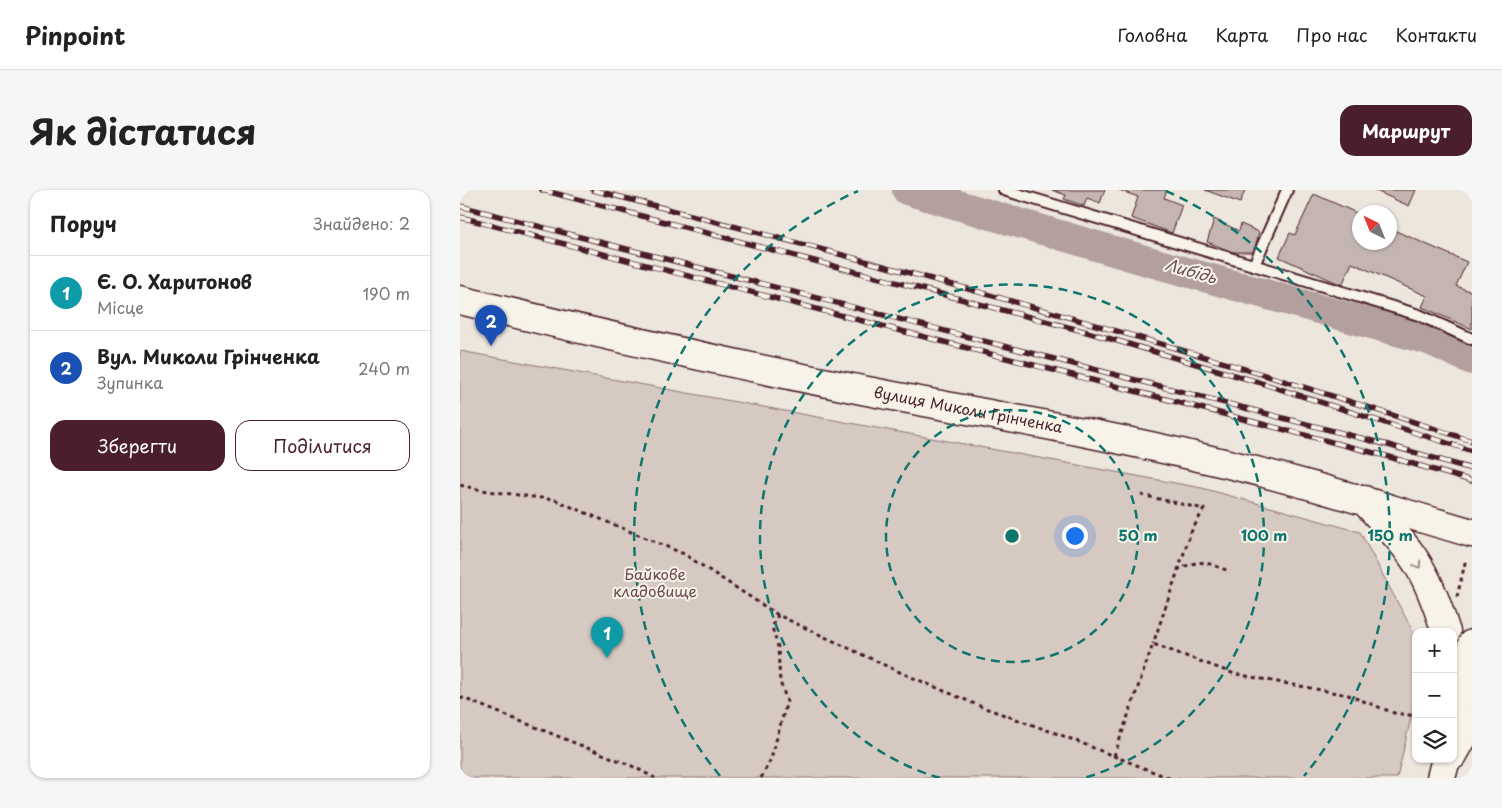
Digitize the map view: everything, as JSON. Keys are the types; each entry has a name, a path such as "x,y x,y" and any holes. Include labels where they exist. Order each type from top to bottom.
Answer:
{"main road":[{"name":"вулиця Миколи Грінченка","path":"460,300 592,332 844,386 1035,422 1211,460 1364,500 1472,533"},
{"path":"1364,500 1420,568 1430,586 1445,628"},
{"path":"1455,718 1472,644"},
{"path":"1455,673 1460,695"},
{"path":"1447,766 1472,722"}],"lane":[{"path":"1004,190 1419,315 1472,339"},
{"path":"1254,265 1287,190"}],"path":[{"path":"460,485 481,490 555,500 684,554 778,615 894,670 982,707 1170,778"},
{"path":"1114,756 1177,570 1191,532 1204,509 1141,495"},
{"path":"1177,570 1193,562 1207,562 1229,571"},
{"path":"761,778 771,759 786,701 780,682 778,647 772,627 778,615"},
{"path":"1153,644 1235,674 1348,695 1394,713 1412,715"},
{"path":"460,697 630,765 655,778"}],"green space":[{"name":"Байкове кладовище","path":"460,351 1202,488 1360,532 1412,630 1412,713 1397,778 460,778"}],"building":[{"path":"1052,190 1105,190 1100,203 1087,198 1084,206 1064,199 1066,195"},
{"path":"1119,190 1167,190 1164,198 1182,205 1172,233 1131,218 1138,197"},
{"path":"1205,190 1245,190 1240,203"},
{"path":"1374,190 1416,190 1409,206"},
{"path":"1314,194 1352,211 1352,250 1397,250 1397,231 1467,262 1456,286 1472,292 1472,329 1422,307 1427,296 1352,263 1342,285 1279,257 1290,233 1295,235"},
{"path":"1214,219 1239,231 1241,224 1259,232 1254,252 1233,252 1207,242"}],"waterway":[{"name":"Либідь","path":"907,190 1144,260 1429,340 1472,360"}],"railway":[{"path":"542,190 1087,332 1258,382 1472,451"},
{"path":"593,190 814,247 1145,339 1472,441"},
{"path":"460,206 1388,445 1472,469"},
{"path":"460,217 1386,456 1472,481"}],"place":[{"name":"Вул. Миколи Грінченка","path":"491,346"},
{"name":"Є. О. Харитонов","path":"607,658"}]}
